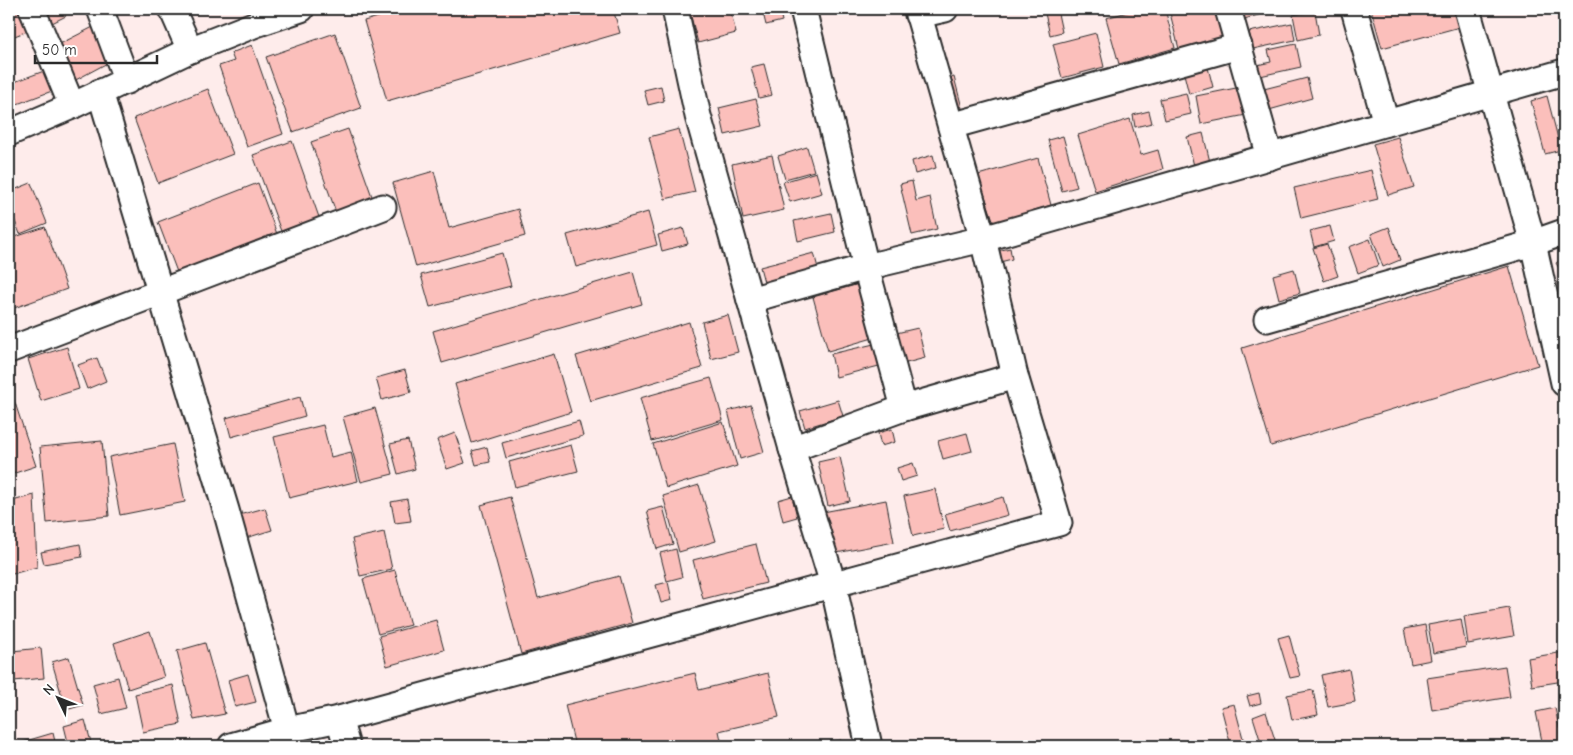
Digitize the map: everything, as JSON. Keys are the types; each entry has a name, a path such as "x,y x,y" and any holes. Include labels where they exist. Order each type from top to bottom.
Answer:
{"street":[{"path":"32,9 72,106"},
{"path":"100,9 127,81"},
{"path":"172,9 190,50"},
{"path":"9,133 127,81 253,16 301,9"},
{"path":"675,9 698,116 792,449 833,584 870,746"},
{"path":"803,9 866,267 904,408"},
{"path":"231,746 287,730 339,719 1059,523 1015,376 983,238 917,12 946,9"},
{"path":"1228,9 1270,157"},
{"path":"1354,9 1386,123"},
{"path":"1467,9 1533,243 1564,383"},
{"path":"951,126 1240,46"},
{"path":"750,300 866,267 983,238 1564,72"},
{"path":"100,92 226,510 287,730"},
{"path":"9,350 383,207"},
{"path":"1266,319 1533,243 1564,232"},
{"path":"792,449 904,408 1015,376"},
{"path":"339,719 348,746"}],"building":[{"path":"9,9 19,9 28,31 9,38"},
{"path":"39,9 62,9 66,16 48,25"},
{"path":"66,9 78,9 67,13"},
{"path":"407,9 613,9 620,33 387,101 364,21"},
{"path":"630,9 644,9 631,12"},
{"path":"689,9 730,9 736,33 698,43"},
{"path":"762,9 779,9 782,21 766,25"},
{"path":"1044,9 1057,9 1062,32 1050,35"},
{"path":"1138,9 1165,9 1175,48 1119,64 1106,18"},
{"path":"1169,9 1215,9 1223,41 1180,53"},
{"path":"1241,9 1280,9 1244,19"},
{"path":"1371,9 1463,9 1467,25 1382,48"},
{"path":"1315,11 1319,35 1298,40 1293,15"},
{"path":"1292,23 1295,40 1253,49 1249,32"},
{"path":"95,26 113,60 72,82 54,47"},
{"path":"335,33 361,108 293,132 266,57"},
{"path":"1096,33 1104,67 1062,78 1053,44"},
{"path":"1296,44 1301,67 1260,76 1257,65 1271,62 1268,50"},
{"path":"252,45 283,134 247,147 219,66 234,61 231,53"},
{"path":"1206,60 1213,87 1189,94 1182,66"},
{"path":"764,64 772,95 759,98 751,67"},
{"path":"44,71 52,91 9,107 9,84"},
{"path":"954,77 962,108 948,111 941,80"},
{"path":"1307,78 1312,98 1269,110 1264,89"},
{"path":"661,86 664,101 648,105 644,90"},
{"path":"1241,87 1246,115 1201,124 1196,96"},
{"path":"208,89 233,154 158,183 134,118"},
{"path":"1186,93 1191,114 1165,120 1160,99"},
{"path":"1547,96 1561,150 1545,154 1531,101"},
{"path":"756,99 763,126 725,135 719,108"},
{"path":"1149,111 1152,123 1135,127 1133,115"},
{"path":"1130,119 1141,155 1158,150 1163,169 1095,191 1078,135"},
{"path":"1564,128 1564,149 1558,130"},
{"path":"348,129 374,202 337,215 311,142"},
{"path":"679,129 695,192 665,199 649,137"},
{"path":"1203,133 1210,162 1194,166 1187,137"},
{"path":"1063,136 1077,187 1062,191 1048,140"},
{"path":"1398,137 1414,187 1388,195 1373,144"},
{"path":"292,141 320,220 282,234 253,155"},
{"path":"807,147 814,171 785,179 778,156"},
{"path":"772,155 784,210 743,219 732,164"},
{"path":"933,155 936,168 915,174 912,161"},
{"path":"1038,158 1051,205 994,223 978,175"},
{"path":"1371,170 1378,199 1301,218 1294,188"},
{"path":"434,171 449,228 518,209 525,236 416,267 393,183"},
{"path":"816,172 822,193 790,202 783,182"},
{"path":"912,181 916,201 930,197 937,229 912,235 900,184"},
{"path":"31,183 47,223 20,234 9,206 9,192"},
{"path":"258,183 277,234 177,272 158,222"},
{"path":"648,212 657,245 576,267 567,235"},
{"path":"831,213 835,232 798,241 794,221"},
{"path":"1330,226 1334,241 1314,247 1310,231"},
{"path":"45,227 67,289 14,308 9,293 9,239"},
{"path":"1389,227 1400,260 1383,267 1371,234"},
{"path":"683,228 688,244 662,251 658,235"},
{"path":"1370,239 1379,265 1358,273 1349,247"},
{"path":"1327,244 1338,276 1324,281 1313,248"},
{"path":"1010,248 1012,259 1000,262 997,251"},
{"path":"502,253 511,286 430,307 421,275"},
{"path":"814,253 819,272 765,286 760,267"},
{"path":"1564,258 1564,277 1556,263"},
{"path":"1509,266 1538,365 1271,446 1242,348"},
{"path":"1294,269 1300,293 1279,299 1273,275"},
{"path":"633,272 642,304 442,363 433,331"},
{"path":"859,284 873,338 828,351 813,297"},
{"path":"728,315 738,352 711,359 702,322"},
{"path":"689,322 702,368 590,401 576,356"},
{"path":"918,328 925,358 899,365 892,334"},
{"path":"874,344 879,366 836,377 831,354"},
{"path":"67,347 79,389 41,401 28,359"},
{"path":"554,354 571,412 472,443 455,384"},
{"path":"97,358 106,381 87,389 78,365"},
{"path":"405,370 411,392 382,400 376,378"},
{"path":"711,378 723,420 652,441 640,398"},
{"path":"9,385 36,466 9,475"},
{"path":"300,397 305,416 231,437 226,418"},
{"path":"838,400 843,416 805,428 800,411"},
{"path":"751,405 764,452 740,459 728,411"},
{"path":"375,408 393,474 361,482 343,417"},
{"path":"579,421 583,436 506,458 502,443"},
{"path":"723,422 737,466 666,488 653,444"},
{"path":"323,425 331,457 351,452 358,481 289,498 274,437"},
{"path":"892,429 895,442 881,446 878,433"},
{"path":"455,433 465,463 447,469 437,440"},
{"path":"967,433 972,451 943,459 938,441"},
{"path":"408,440 415,469 398,474 390,444"},
{"path":"102,441 109,516 47,523 40,447"},
{"path":"173,444 185,502 120,515 109,457"},
{"path":"571,445 578,471 515,487 509,462"},
{"path":"487,447 490,462 476,465 472,451"},
{"path":"840,457 850,501 828,506 818,462"},
{"path":"913,463 917,476 901,481 897,468"},
{"path":"699,485 716,541 679,552 663,496"},
{"path":"935,489 944,529 913,536 904,496"},
{"path":"34,495 37,567 9,575 9,502"},
{"path":"792,496 797,517 783,521 778,500"},
{"path":"510,497 538,598 619,576 632,623 521,654 481,505"},
{"path":"1003,497 1008,515 950,531 945,514"},
{"path":"407,499 411,521 395,523 391,502"},
{"path":"886,500 894,542 831,554 823,512"},
{"path":"663,507 673,544 657,549 647,511"},
{"path":"265,508 272,530 246,538 239,515"},
{"path":"384,532 392,569 360,576 352,539"},
{"path":"80,544 82,557 44,564 41,552"},
{"path":"756,544 766,583 703,599 693,560"},
{"path":"676,549 682,577 667,581 660,553"},
{"path":"395,570 410,625 378,634 363,579"},
{"path":"668,582 672,600 661,603 656,585"},
{"path":"1509,608 1514,636 1468,644 1464,616"},
{"path":"1461,619 1466,647 1433,653 1428,625"},
{"path":"436,620 444,650 387,666 379,636"},
{"path":"1425,625 1431,660 1411,664 1404,629"},
{"path":"150,631 164,677 128,689 114,643"},
{"path":"1289,635 1300,676 1290,678 1278,638"},
{"path":"205,643 225,714 194,720 177,651"},
{"path":"41,648 44,678 14,681 12,651"},
{"path":"1564,652 1564,681 1532,686 1528,658"},
{"path":"69,657 83,705 66,710 52,662"},
{"path":"1505,666 1510,697 1432,710 1427,678"},
{"path":"1349,669 1355,702 1328,707 1321,675"},
{"path":"695,673 699,690 768,673 779,717 719,731 721,740 697,746 575,746 565,705"},
{"path":"248,674 256,702 235,707 228,680"},
{"path":"118,677 126,708 101,714 93,684"},
{"path":"173,685 181,724 143,732 135,694"},
{"path":"1313,690 1318,715 1292,720 1287,695"},
{"path":"1259,693 1261,703 1250,706 1247,696"},
{"path":"1234,704 1245,746 1231,746 1221,707"},
{"path":"1555,708 1563,746 1543,746 1536,712"},
{"path":"1266,712 1277,746 1262,746 1253,717"},
{"path":"85,720 92,746 69,746 64,726"},
{"path":"53,733 56,746 9,746"},
{"path":"841,740 843,746 828,746 828,743"}]}
